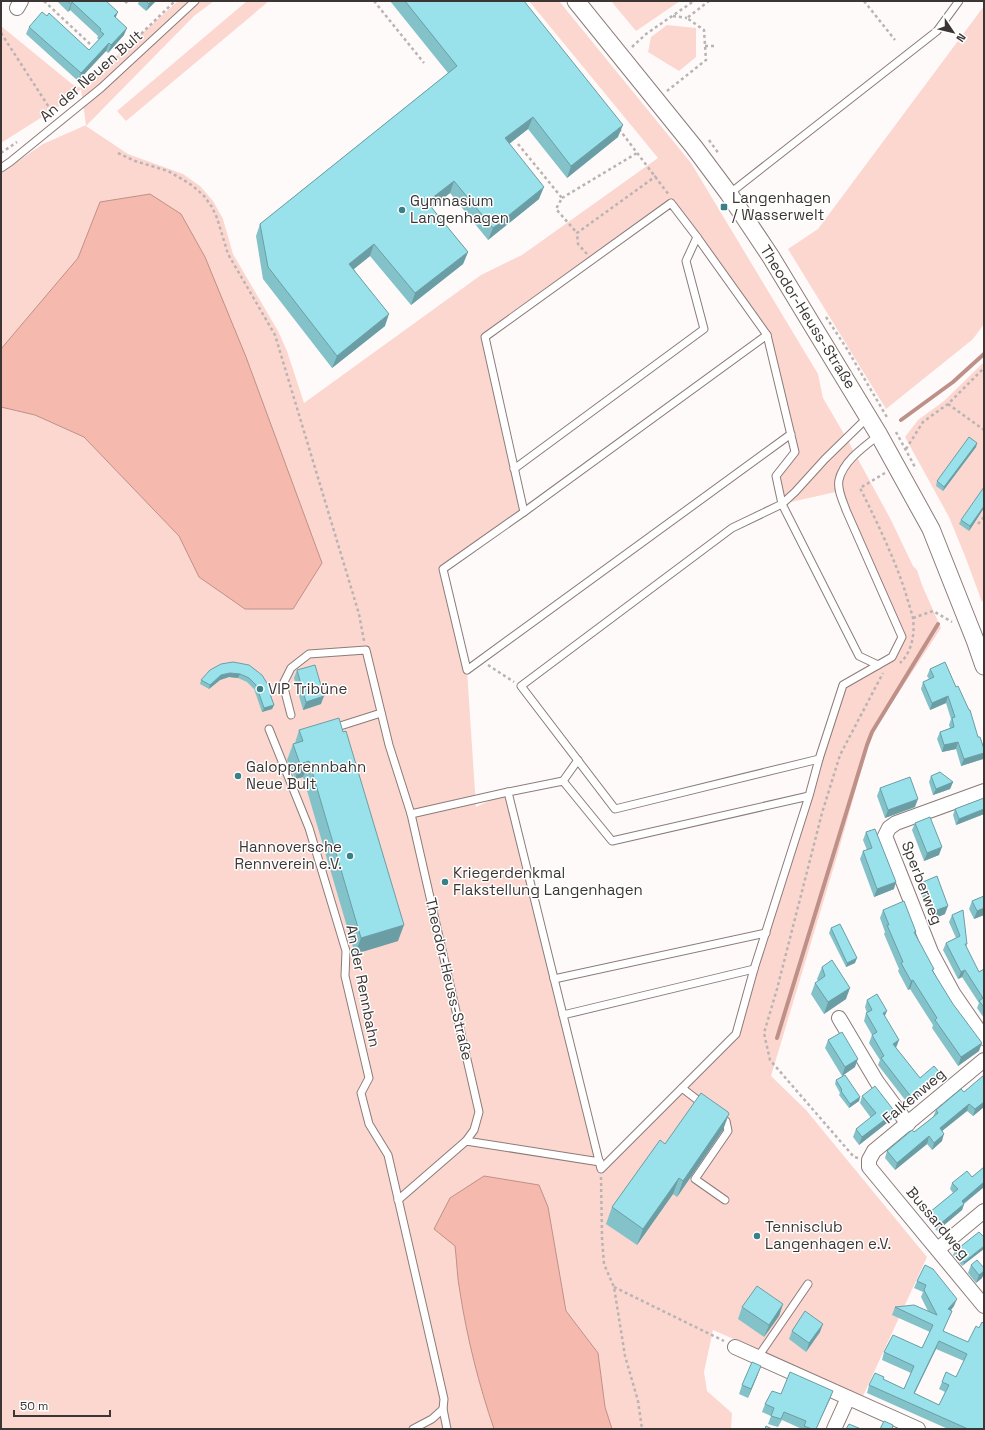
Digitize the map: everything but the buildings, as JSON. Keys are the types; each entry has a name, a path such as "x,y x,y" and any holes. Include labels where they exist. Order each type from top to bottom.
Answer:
{"street":[{"name":"Theodor-Heuss-Straße","path":"576,1 694,147 729,194 771,257 879,435 903,462 972,632 984,666"},
{"name":"Sperberweg","path":"984,791 896,822 889,828 886,836 931,952 953,993 984,1038"},
{"path":"839,1018 877,1082 908,1124"},
{"name":"Falkenweg","path":"868,1160 874,1151 984,1060"},
{"name":"Bussardweg","path":"868,1160 869,1166 984,1306"},
{"path":"938,1249 984,1211"},
{"path":"735,1347 918,1429"},
{"path":"834,1429 848,1398"}],"lane":[{"name":"An der Neuen Bult","path":"1,168 101,88 195,1"},
{"path":"729,194 937,31 959,1"},
{"path":"524,512 485,337 671,203 767,335 795,452 776,476 782,504 859,656 878,665"},
{"path":"514,469 704,329 686,261 697,237"},
{"path":"767,335 524,512 442,569 467,670 791,434"},
{"path":"819,760 615,809 521,686 732,528 782,504 868,417"},
{"path":"600,1165 682,1088 736,1034 754,969 809,796 842,685 892,657 902,637 846,510 840,491 839,481 849,461 879,435"},
{"path":"292,715 283,684 291,668 309,654 366,650"},
{"name":"Theodor-Heuss-Straße","path":"366,650 389,745 411,814 479,1112 474,1130 466,1141 398,1200"},
{"path":"338,727 382,713"},
{"name":"An der Rennbahn","path":"269,729 309,828 346,951 345,976 369,1078 361,1092 369,1124 388,1155 444,1399 442,1409 447,1429"},
{"path":"411,814 563,781 578,760"},
{"path":"563,781 612,841 809,796"},
{"path":"508,792 600,1165"},
{"path":"554,979 766,933"},
{"path":"563,1015 754,969"},
{"path":"682,1088 707,1107"},
{"path":"714,1112 726,1121 728,1131 695,1179 725,1200"},
{"path":"466,1141 600,1165"},
{"path":"758,1357 808,1284"},
{"path":"413,1429 432,1419 442,1409"}],"path":[{"path":"44,1 90,44"},
{"path":"125,1 129,5"},
{"path":"110,65 175,1"},
{"path":"374,1 424,63"},
{"path":"632,47 646,34 694,1"},
{"path":"688,18 709,1"},
{"path":"864,1 895,40"},
{"path":"667,92 706,60 704,30 688,18 673,16"},
{"path":"1,33 56,117"},
{"path":"705,46 714,46"},
{"path":"618,129 668,192 671,203"},
{"path":"1,153 19,141"},
{"path":"518,144 562,198"},
{"path":"118,153 135,161 168,171 182,178 204,196 217,218 228,254 275,335 359,614 366,650"},
{"path":"592,260 578,244 577,233 556,209 562,198 638,153"},
{"path":"577,233 656,176"},
{"path":"906,449 923,422 948,404 984,368"},
{"path":"948,404 984,430"},
{"path":"897,666 906,658 911,649 913,639 913,618 900,576 880,528 860,488 903,462"},
{"path":"978,524 984,517"},
{"path":"913,618 933,611 972,632"},
{"path":"481,660 521,686"},
{"path":"868,1160 854,1157 770,1060 764,1033 822,813 840,756 884,672"},
{"path":"600,1165 604,1264 614,1287 625,1356 638,1401 642,1429"},
{"path":"614,1287 735,1347"}],"shaded area":[{"name":"Galopprennbahn Neue Bult","path":"178,1 214,1 194,16 86,126 128,154 183,174 200,186 213,201 223,219 233,254 278,331 287,351 304,403 481,275 522,255 658,158 529,1 559,1 691,163 818,374 823,398 891,520 913,566 917,570 941,628 871,735 838,853 771,1076 806,1110 927,1257 863,1396 713,1330 704,1372 707,1391 732,1413 731,1429 612,1429 605,1407 598,1353 566,1311 558,1266 455,1246 459,1286 466,1327 478,1378 494,1429 1,1429 1,173 43,144 86,125 81,89 69,100 1,143 1,26 72,84 81,88","holes":["671,203 767,335 795,452 776,476 782,504 840,491 902,637 892,657 843,685 736,1034 601,1168 508,792 476,807 467,670 443,569 524,512 485,337"]},
{"path":"247,1 269,1 126,121 117,111"},
{"path":"611,1 680,1 636,31"},
{"path":"984,6 984,324 973,339 886,409 788,249 818,229"},
{"path":"667,25 696,28 696,57 679,71 648,52 651,37"},
{"path":"150,194 181,214 205,257 246,357 322,563 293,609 245,609 199,577 179,536 84,437 35,415 1,407 1,349 78,258 100,202"},
{"path":"984,362 984,600 982,602 949,517 905,437 918,420 944,401"},
{"path":"484,1176 539,1185 548,1207 566,1311 598,1353 605,1407 612,1429 494,1429 478,1378 466,1327 459,1286 455,1246 434,1229 450,1198"}],"waterway":[{"path":"901,420 953,382 984,354"},
{"path":"777,1038 872,732 938,624"}],"place":[{"name":"Langenhagen / Wasserwelt","path":"724,207"},
{"name":"Gymnasium Langenhagen","path":"402,210"},
{"name":"VIP Tribüne","path":"260,689"},
{"name":"Galopprennbahn Neue Bult","path":"238,776"},
{"name":"Hannoversche Rennverein e.V.","path":"350,856"},
{"name":"Kriegerdenkmal Flakstellung Langenhagen","path":"445,882"},
{"name":"Tennisclub Langenhagen e.V.","path":"757,1236"}]}
